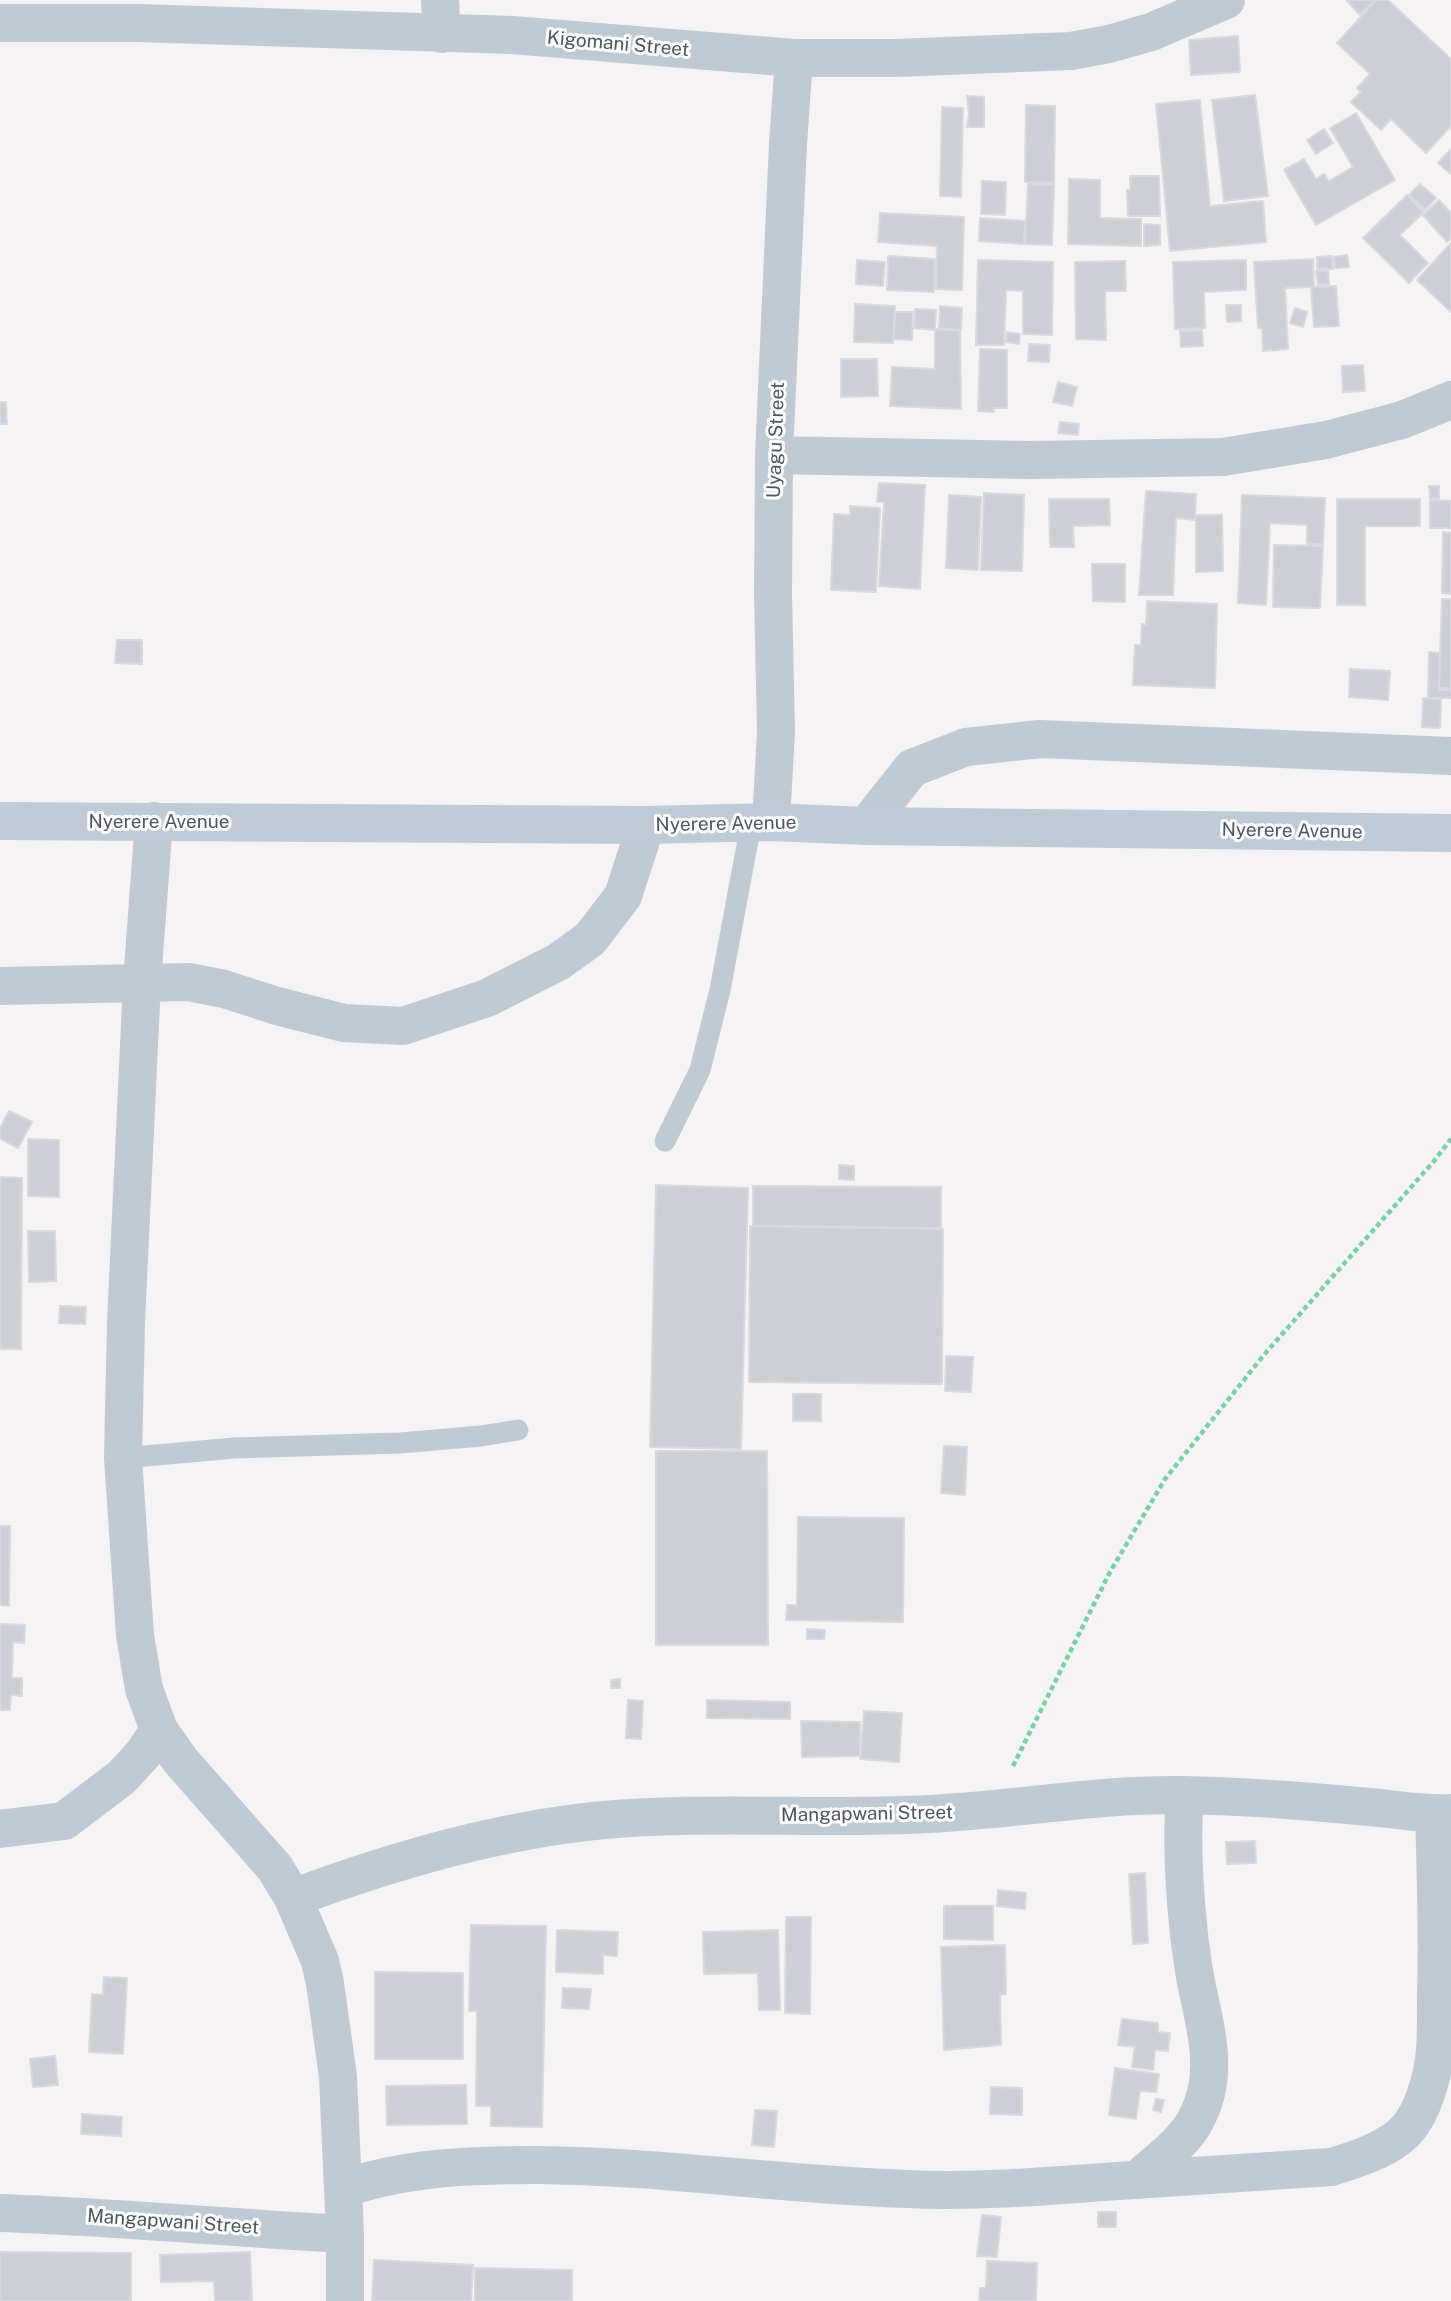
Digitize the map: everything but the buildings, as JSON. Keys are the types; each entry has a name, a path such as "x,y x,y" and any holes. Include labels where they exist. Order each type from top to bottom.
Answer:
{"street":[{"name":"Kigomani Street","path":"0,23 441,17 512,34 794,58 896,58 1071,51 1151,32 1226,0"},
{"name":"Uyagu Street","path":"761,823 776,732 774,455 794,58"},
{"path":"774,455 1030,460 1223,457 1326,440 1402,420 1451,400"},
{"path":"866,826 912,768 966,747 1040,739 1451,756"},
{"name":"Nyerere Avenue","path":"0,821 646,825 761,823 1451,833"},
{"path":"154,821 142,982 123,1458 135,1635 144,1689 159,1730 180,1760 275,1868 293,1898 320,1961 338,2077 345,2301"},
{"path":"0,986 189,982 224,989 344,1023 403,1026 487,998 558,962 590,939 623,897 646,825"},
{"path":"0,1829 64,1821 122,1777 144,1754 159,1730"},
{"path":"1137,2180 1178,2142 1193,2124 1205,2098 1210,2076 1210,2051 1196,1981 1185,1892 1182,1836 1185,1795"},
{"name":"Mangapwani Street","path":"293,1898 363,1872 464,1845 524,1831 595,1821 722,1815 881,1815 989,1810 1095,1797 1185,1795 1442,1814"},
{"path":"343,2189 370,2179 470,2165 600,2165 908,2190 996,2189 1331,2167 1373,2152 1400,2137 1415,2119 1424,2099 1435,2052 1442,1814"},
{"name":"Mangapwani Street","path":"0,2213 102,2216 222,2227 345,2234"}],"lane":[{"path":"665,1141 699,1070 761,823"},
{"path":"123,1458 259,1447 400,1443 518,1430"}],"path":[{"path":"989,1810 1029,1739 1110,1572 1165,1479 1263,1356 1451,1139"}]}
